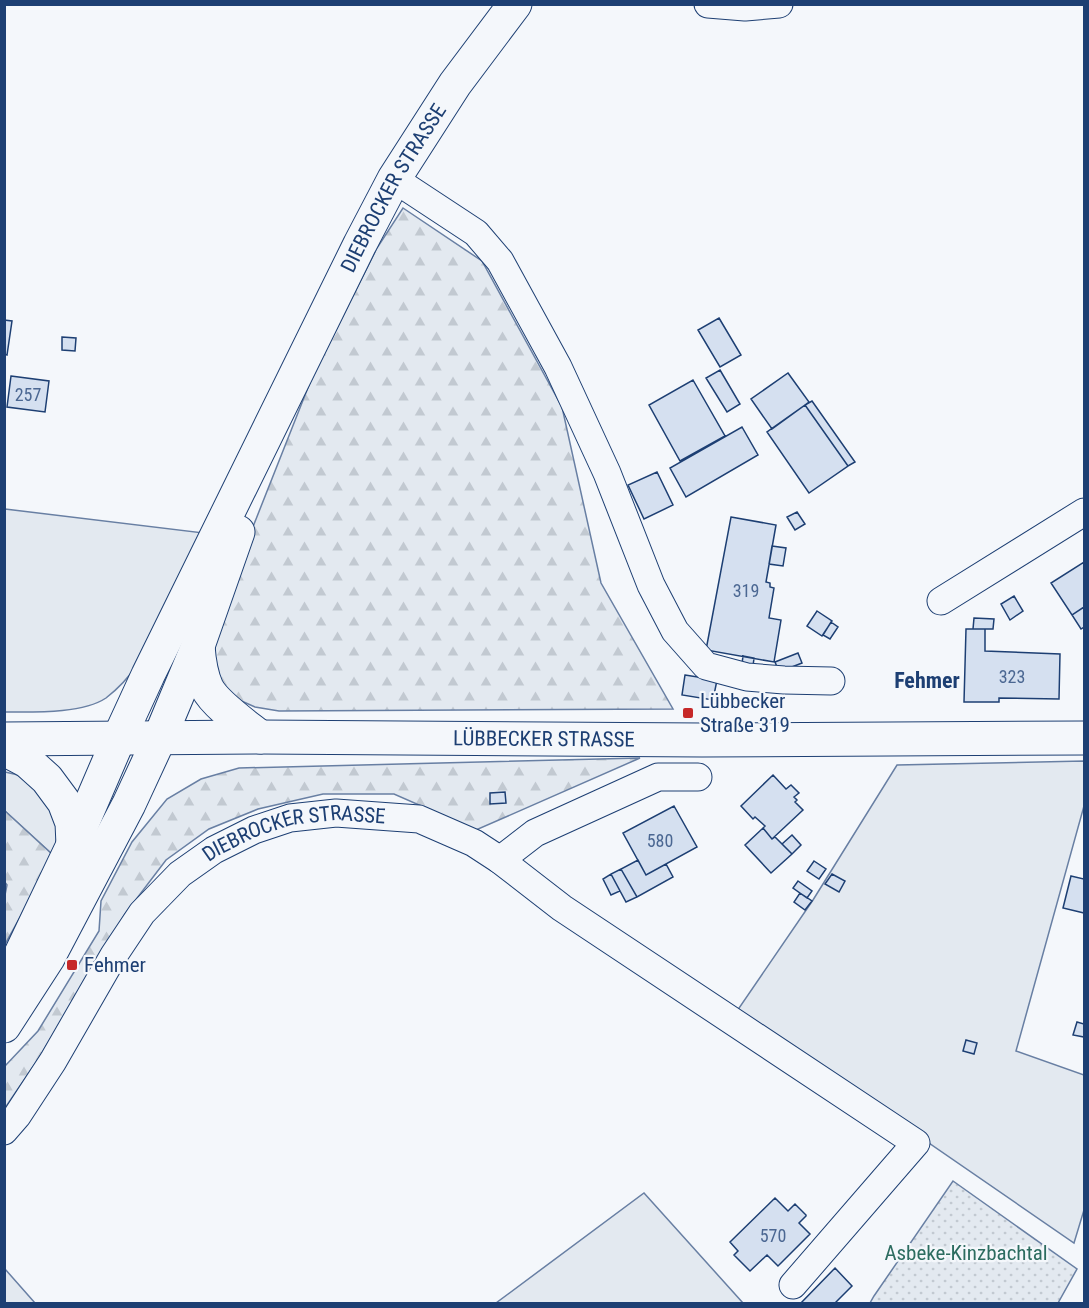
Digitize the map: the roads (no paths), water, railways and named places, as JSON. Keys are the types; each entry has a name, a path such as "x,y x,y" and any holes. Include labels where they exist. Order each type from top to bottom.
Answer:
{"main road":[{"name":"DIEBROCKER STRASSE","path":"4,989 74,844 148,675 324,315 394,179 455,84 515,4"},
{"name":"DIEBROCKER STRASSE","path":"4,1026 48,958 129,804 160,737 198,646 291,383"},
{"path":"198,646 200,667 207,689 220,704 260,737"},
{"name":"LÜBBECKER STRASSE","path":"4,739 160,737 690,740 1084,738"},
{"path":"4,749 27,761 47,779 64,802 72,823 74,844"}],"street":[{"path":"708,4 745,7 779,4"},
{"path":"394,179 476,233 500,261 558,367 607,473 651,585 675,631 706,666 747,676 831,681"},
{"path":"941,602 1084,512"},
{"path":"500,860 535,833 658,777 698,777"},
{"name":"DIEBROCKER STRASSE","path":"4,1131 17,1116 53,1061 141,913 180,874 214,850 254,830 290,818 336,813 418,819 474,843 562,908 915,1143 793,1285"}],"place":[{"name":"Lübbecker Straße 319","path":"688,713"},
{"name":"Fehmer","path":"72,965"}],"district":[{"name":"Fehmer","path":"927,680"}],"park label":[{"name":"Asbeke-Kinzbachtal","path":"966,1253"}]}
